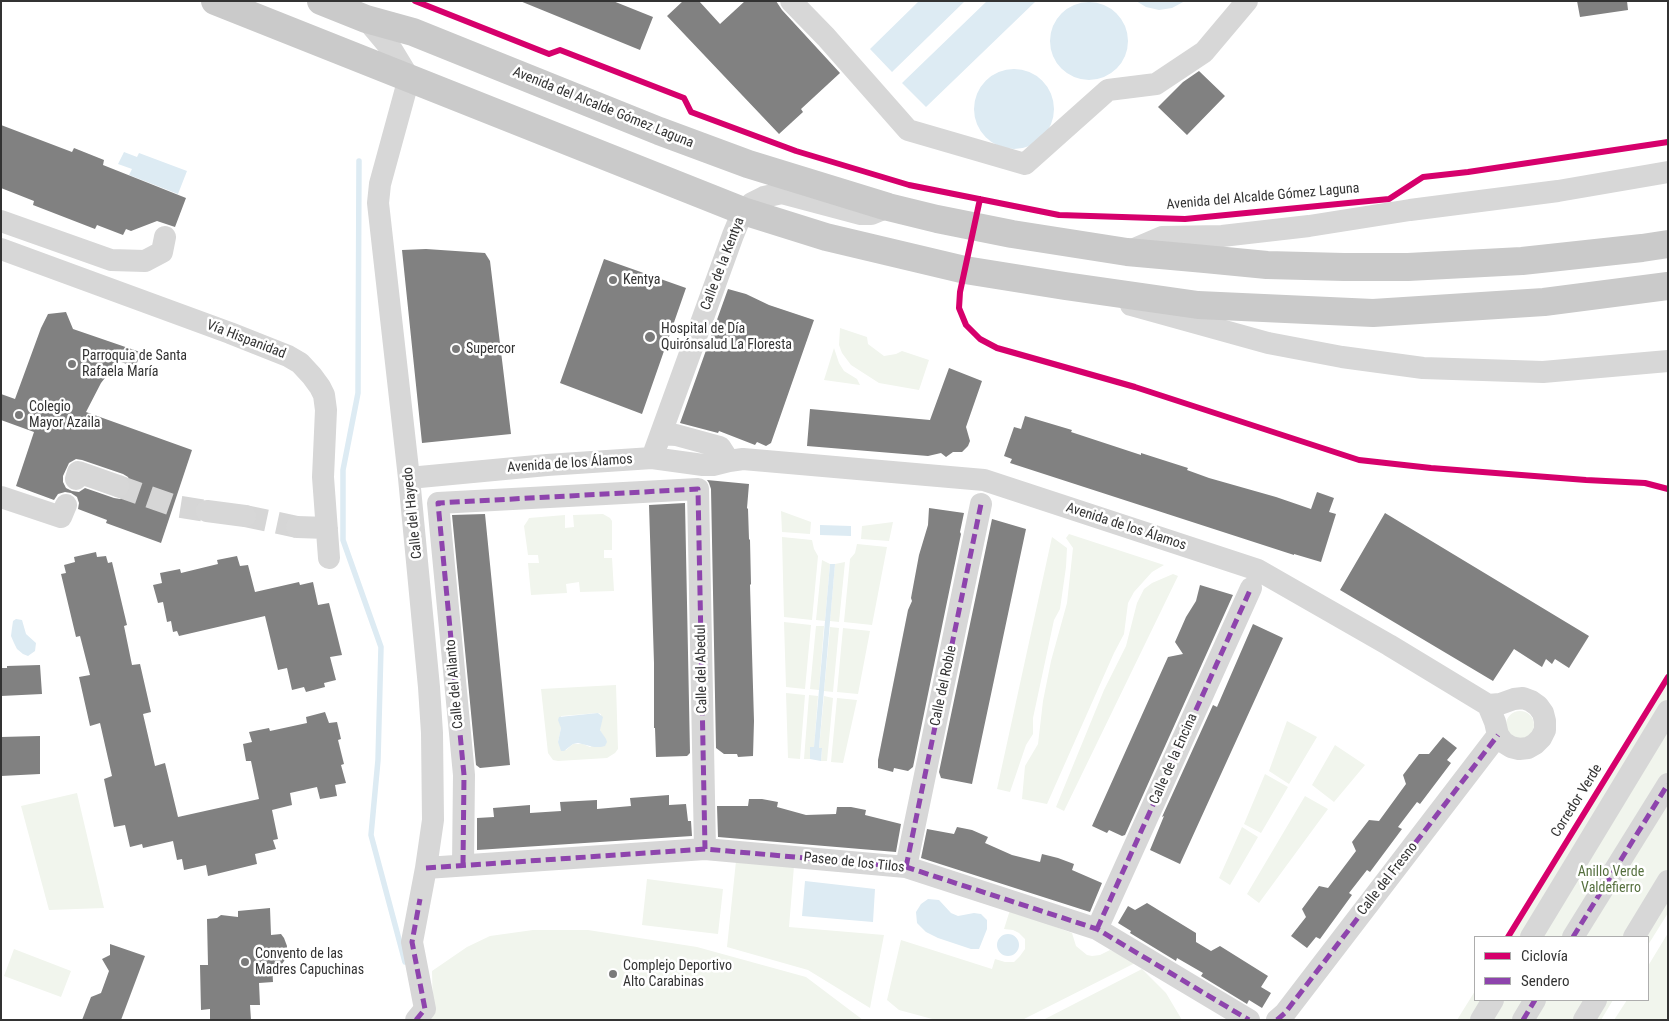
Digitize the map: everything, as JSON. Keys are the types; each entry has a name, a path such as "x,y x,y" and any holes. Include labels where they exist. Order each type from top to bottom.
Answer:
{"main road":[{"path":"215,1 743,211 826,237 965,270 1198,305 1373,313 1544,302 1668,286"},
{"name":"Avenida del Alcalde Gómez Laguna","path":"321,1 366,19 413,32 650,127 748,164 888,207 1012,234 1127,252 1267,265 1408,267 1539,259 1668,244"}],"street":[{"path":"791,1 826,37 908,130 1025,164 1108,90 1156,84 1204,52 1247,1"},
{"path":"366,19 392,50 408,78"},
{"name":"Calle del Hayedo","path":"408,78 380,184 378,203 409,478 432,733 433,820 412,942 425,1009 416,1020"},
{"name":"Avenida del Alcalde Gómez Laguna","path":"1127,252 1162,237 1222,236 1285,229 1558,191 1668,172"},
{"path":"743,211 752,203 764,197 782,193 861,214 871,214 888,207"},
{"name":"Calle de la Kentya","path":"652,458 732,234 743,211"},
{"path":"1,221 111,260 145,261 162,252 164,237"},
{"name":"Vía Hispanidad","path":"1,249 230,333 288,356 300,363 320,387 325,402 323,477 330,558"},
{"path":"1065,286 1268,343 1342,357 1423,368 1543,372 1668,361"},
{"path":"661,434 676,435 720,447 729,461"},
{"name":"Avenida de los Álamos","path":"409,478 547,465 652,458 703,465 744,459 984,480 1258,570 1389,645 1488,705"},
{"path":"76,479 78,472 118,486"},
{"name":"Calle del Abedul","path":"438,503 698,489 705,849"},
{"path":"1,497 61,517 66,505"},
{"name":"Calle del Ailanto","path":"438,503 464,775 463,865"},
{"name":"Calle del Roble","path":"906,867 981,504"},
{"path":"207,511 245,516"},
{"path":"297,526 327,528"},
{"name":"Calle de la Encina","path":"1097,929 1251,588"},
{"path":"1523,698 1531,701 1538,706 1546,721 1545,730 1541,738 1528,748 1519,749 1511,747 1503,742 1498,735 1488,705 1523,698"},
{"path":"1532,936 1668,711"},
{"name":"Calle del Fresno","path":"1276,1020 1285,1013 1498,735"},
{"path":"1575,936 1668,784"},
{"name":"Paseo de los Tilos","path":"426,868 705,849 906,867 1097,929 1249,1020"},
{"path":"1635,936 1668,881"},
{"path":"1481,1020 1492,1001"},
{"path":"1523,1020 1534,1001"},
{"path":"1584,1020 1595,1001"}],"green space":[{"path":"840,328 867,337 868,344 884,356 902,351 929,360 919,390 879,383 851,365 842,353 839,345"},
{"path":"834,348 844,371 857,379 860,385 824,380"},
{"path":"781,511 811,522 810,534 782,532"},
{"path":"603,514 612,521 612,550 604,550 604,558 612,558 614,591 580,592 579,582 566,584 567,593 531,595 528,563 539,563 538,555 528,555 524,526 529,518 565,515 565,528 574,527 573,515"},
{"path":"893,522 889,541 861,539 862,526"},
{"path":"1069,534 1164,565 1152,572 1134,592 1128,603 1124,634 1047,804 1022,799 1025,766 1038,744 1043,701 1051,661 1067,603 1073,548 1066,538"},
{"path":"782,537 812,540 818,556 812,620 784,617"},
{"path":"1052,537 1067,548 1060,609 1054,620 1033,718 1033,734 1026,745 1010,792 997,789"},
{"path":"857,544 887,547 872,625 844,622 850,559 855,553"},
{"path":"822,560 830,564 825,621 816,620"},
{"path":"845,562 839,622 830,621 835,564"},
{"path":"1173,574 1178,576 1064,811 1056,807 1104,690 1126,646 1137,603 1144,589 1152,583"},
{"path":"784,622 811,625 805,689 786,687"},
{"path":"816,626 824,626 819,690 810,689"},
{"path":"830,627 839,628 833,692 824,691"},
{"path":"843,628 870,631 858,694 837,692"},
{"name":"Anillo Verde Valdefierro","path":"1668,677 1668,913 1649,943 1649,936 1509,936"},
{"path":"616,685 618,749 615,753 607,758 553,760 548,753 541,689","holes":["601,714 600,730 604,737 590,747 583,744 573,744 566,750 558,742 561,716"]},
{"path":"786,693 805,695 800,759 788,758"},
{"path":"809,695 818,696 814,748 810,748 810,759 804,759"},
{"path":"824,696 833,698 827,761 821,761 822,749 819,748"},
{"path":"837,698 857,700 843,763 831,762"},
{"path":"1520,711 1530,715 1534,725 1530,735 1520,739 1510,735 1506,725 1510,715"},
{"path":"1287,721 1317,737 1289,784 1269,771"},
{"path":"1335,745 1365,765 1334,802 1312,785"},
{"path":"1265,774 1288,787 1261,833 1244,824"},
{"path":"77,793 104,908 49,910 21,806"},
{"path":"1305,796 1328,809 1259,903 1247,894"},
{"path":"1242,827 1258,837 1230,885 1219,878"},
{"path":"736,861 794,866 789,927 884,935 870,1008 808,970 727,947"},
{"path":"647,879 723,889 718,934 642,925"},
{"path":"1010,910 1072,933 1076,946 1087,955 1100,955 1110,950 1137,962 1022,1020 936,1020 899,1010 887,1000 901,940 992,969 995,959 1014,962 1025,949 1025,939 1013,930 1004,929"},
{"name":"Complejo Deportivo Alto Carabinas","path":"533,930 588,930 697,947 806,977 863,1020 425,1020 433,1011 432,971 467,947 490,936"},
{"path":"1668,933 1668,1020 1614,1020 1626,1001 1649,1001 1649,964"},
{"path":"14,949 71,971 61,997 4,976"},
{"path":"1142,969 1166,993 1182,1020 1043,1020"},
{"path":"1474,993 1474,1001 1612,1001 1601,1020 1457,1020"}],"shaded area":[{"path":"919,1 965,1 892,72 870,49"},
{"path":"987,1 1036,1 926,107 902,83"},
{"path":"1136,1 1185,1 1172,8 1159,10 1146,7"},
{"path":"1089,2 1104,5 1117,13 1125,26 1128,41 1125,56 1117,69 1104,77 1089,80 1074,77 1061,69 1053,56 1050,41 1053,26 1061,13 1074,5"},
{"path":"1014,69 1029,72 1042,81 1051,94 1054,109 1051,124 1042,137 1029,146 1014,149 999,146 986,137 977,124 974,109 977,94 986,81 999,72"},
{"path":"124,152 137,157 139,153 187,171 178,194 129,175 132,169 118,164"},
{"path":"820,525 851,526 851,536 820,535"},
{"path":"830,564 835,564 819,748 822,748 821,761 810,759 810,747 814,747"},
{"path":"16,619 22,620 26,634 36,643 35,651 28,656 17,649 11,636 13,621"},
{"path":"598,713 603,717 600,730 607,742 605,746 594,747 578,743 561,751 558,742 561,728 558,720 559,717"},
{"path":"805,881 875,889 873,922 802,916"},
{"path":"928,899 939,900 951,913 958,916 974,913 981,914 987,920 987,929 979,949 971,949 926,932 917,923 916,912 921,904"},
{"path":"1008,934 1018,941 1019,945 1012,955 1008,956 998,949 997,945 1004,935"}],"building":[{"path":"520,1 613,1 653,17 640,50"},
{"path":"683,1 699,1 720,24 745,1 776,1 840,73 801,109 803,112 779,134 667,16"},
{"path":"1577,1 1627,1 1628,10 1580,17"},
{"path":"1199,71 1225,96 1187,135 1158,107 1183,82"},
{"path":"1,125 72,152 74,148 104,160 103,165 186,198 175,227 157,221 131,231 126,229 123,235 97,225 95,229 33,205 34,201 1,188"},
{"name":"Supercor","path":"426,249 485,253 490,261 511,434 422,443 402,250"},
{"name":"Hospital de Día Quirónsalud La Floresta","path":"604,259 686,288 642,414 560,383"},
{"path":"728,289 814,320 771,443 766,446 757,442 755,445 719,431 718,433 680,423"},
{"path":"66,312 73,329 140,352 136,367 118,361 101,383 86,412 192,450 161,543 106,523 107,520 78,509 77,497 71,493 58,494 54,500 16,486 34,432 1,420 1,394 15,399 48,314","holes":["76,459 128,477 131,483 130,491 120,499 85,488 79,492 66,488 63,476 69,463"]},
{"path":"949,368 982,381 966,427 970,441 962,452 953,452 946,457 941,453 928,456 807,446 810,409 930,420"},
{"path":"1025,416 1072,430 1071,432 1141,455 1141,453 1188,468 1187,470 1209,478 1311,509 1317,492 1334,498 1329,512 1336,514 1321,562 1294,555 1010,463 1012,459 1004,456 1014,427 1021,429"},
{"path":"707,480 749,484 747,508 750,540 753,756 738,757 737,754 724,754 716,748 711,489"},
{"path":"685,503 690,753 687,756 656,757 649,505"},
{"path":"929,508 964,513 913,767 908,771 894,768 893,772 878,768 878,760 908,610 912,601 919,555 928,525"},
{"path":"1385,513 1589,636 1569,668 1555,659 1552,664 1546,659 1542,667 1514,649 1493,681 1340,590"},
{"path":"485,514 510,765 480,768 476,765 452,515"},
{"path":"992,519 1026,529 972,784 941,778 939,772"},
{"path":"96,552 97,557 106,556 108,563 112,562 127,625 124,626 132,665 140,664 151,712 143,714 155,766 165,763 178,817 259,799 251,761 246,761 243,744 252,742 249,732 269,728 270,731 307,723 306,717 325,712 329,723 337,722 341,739 338,740 344,764 341,765 346,783 335,785 337,796 320,799 317,787 290,793 292,805 272,810 278,839 273,840 276,849 255,854 257,864 208,876 206,865 184,870 182,859 177,860 173,841 143,848 142,844 130,847 125,825 114,827 104,779 112,776 100,723 90,726 79,677 90,675 80,636 76,637 61,574 66,573 64,565 75,562 74,557"},
{"path":"237,556 240,566 248,565 255,592 299,582 300,585 313,582 318,605 329,603 342,655 330,657 336,680 324,683 325,687 306,692 304,687 292,690 287,668 278,670 265,616 179,636 177,631 173,632 171,621 167,622 163,602 158,603 153,585 162,583 160,573 180,569 181,573 218,564 217,560"},
{"path":"1200,585 1233,595 1125,835 1122,836 1109,830 1107,833 1092,826 1168,657 1183,654 1175,642 1186,617 1196,601"},
{"path":"1253,624 1283,638 1180,864 1150,850 1164,816 1162,817 1213,705 1217,707"},
{"path":"40,665 42,694 1,696 1,668 7,668 7,666"},
{"path":"40,736 40,774 1,776 1,737"},
{"path":"1443,737 1457,748 1447,760 1451,763 1420,804 1417,802 1398,827 1402,829 1370,872 1367,870 1349,893 1352,895 1320,939 1316,937 1307,948 1291,936 1306,917 1302,909 1319,886 1328,888 1356,851 1352,842 1369,820 1379,821 1406,784 1403,775 1419,754 1429,754"},
{"path":"669,795 669,805 686,804 688,821 691,821 692,836 477,850 477,818 494,817 493,808 530,805 530,813 561,811 560,802 597,800 597,809 631,806 630,798"},
{"path":"749,799 778,802 777,807 806,815 836,814 837,807 866,810 865,815 901,824 896,852 718,837 717,806 748,806"},
{"path":"957,827 972,830 988,837 985,843 1012,855 1040,862 1042,854 1074,864 1072,870 1102,883 1090,912 921,858 927,829 954,834"},
{"path":"1147,903 1196,933 1196,942 1211,951 1220,946 1268,976 1261,987 1271,993 1262,1008 1249,1000 1247,1004 1201,976 1203,973 1177,958 1176,961 1130,933 1131,931 1118,923 1128,906 1135,910"},
{"name":"Convento de las Madres Capuchinas","path":"270,908 271,935 281,934 284,938 287,946 286,958 282,964 272,964 273,982 259,983 260,1005 250,1005 251,1020 210,1020 210,1009 201,1010 200,965 208,965 207,919 217,918 221,915 238,917 238,911"},
{"path":"110,944 145,956 121,1020 82,1020 91,997 101,993 109,971 102,959 110,955"}],"waterway":[{"path":"359,161 358,393 343,470 343,540 381,647 378,760 371,835 405,962"}],"tunnel":[{"path":"118,486 175,506 207,511"},
{"path":"245,516 297,527"}],"marked path":[{"path":"463,865 464,775 438,503 698,489 705,849"},
{"path":"906,867 981,504"},
{"path":"1097,929 1251,588"},
{"path":"1277,1020 1285,1013 1498,735"},
{"path":"1574,936 1668,784"},
{"path":"426,868 705,849 906,867 1097,929 1249,1020"},
{"path":"416,1020 425,1009 412,942 420,899"},
{"path":"1523,1020 1534,1001"}],"cycle path":[{"path":"415,1 549,54 560,50 684,98 691,112 796,151 909,185 1059,215 1185,219 1389,199 1423,177 1668,142"},
{"path":"980,199 960,292 959,308 966,325 980,339 997,348 1135,387 1359,460 1431,468 1645,483 1668,489"},
{"name":"Corredor Verde","path":"1509,936 1668,677"}],"place":[{"name":"Kentya","path":"613,280"},
{"name":"Hospital de Día Quirónsalud La Floresta","path":"650,337"},
{"name":"Supercor","path":"456,349"},
{"name":"Parroquia de Santa Rafaela María","path":"72,364"},
{"name":"Colegio Mayor Azaila","path":"19,415"},
{"name":"Convento de las Madres Capuchinas","path":"245,962"},
{"name":"Complejo Deportivo Alto Carabinas","path":"613,974"}]}
